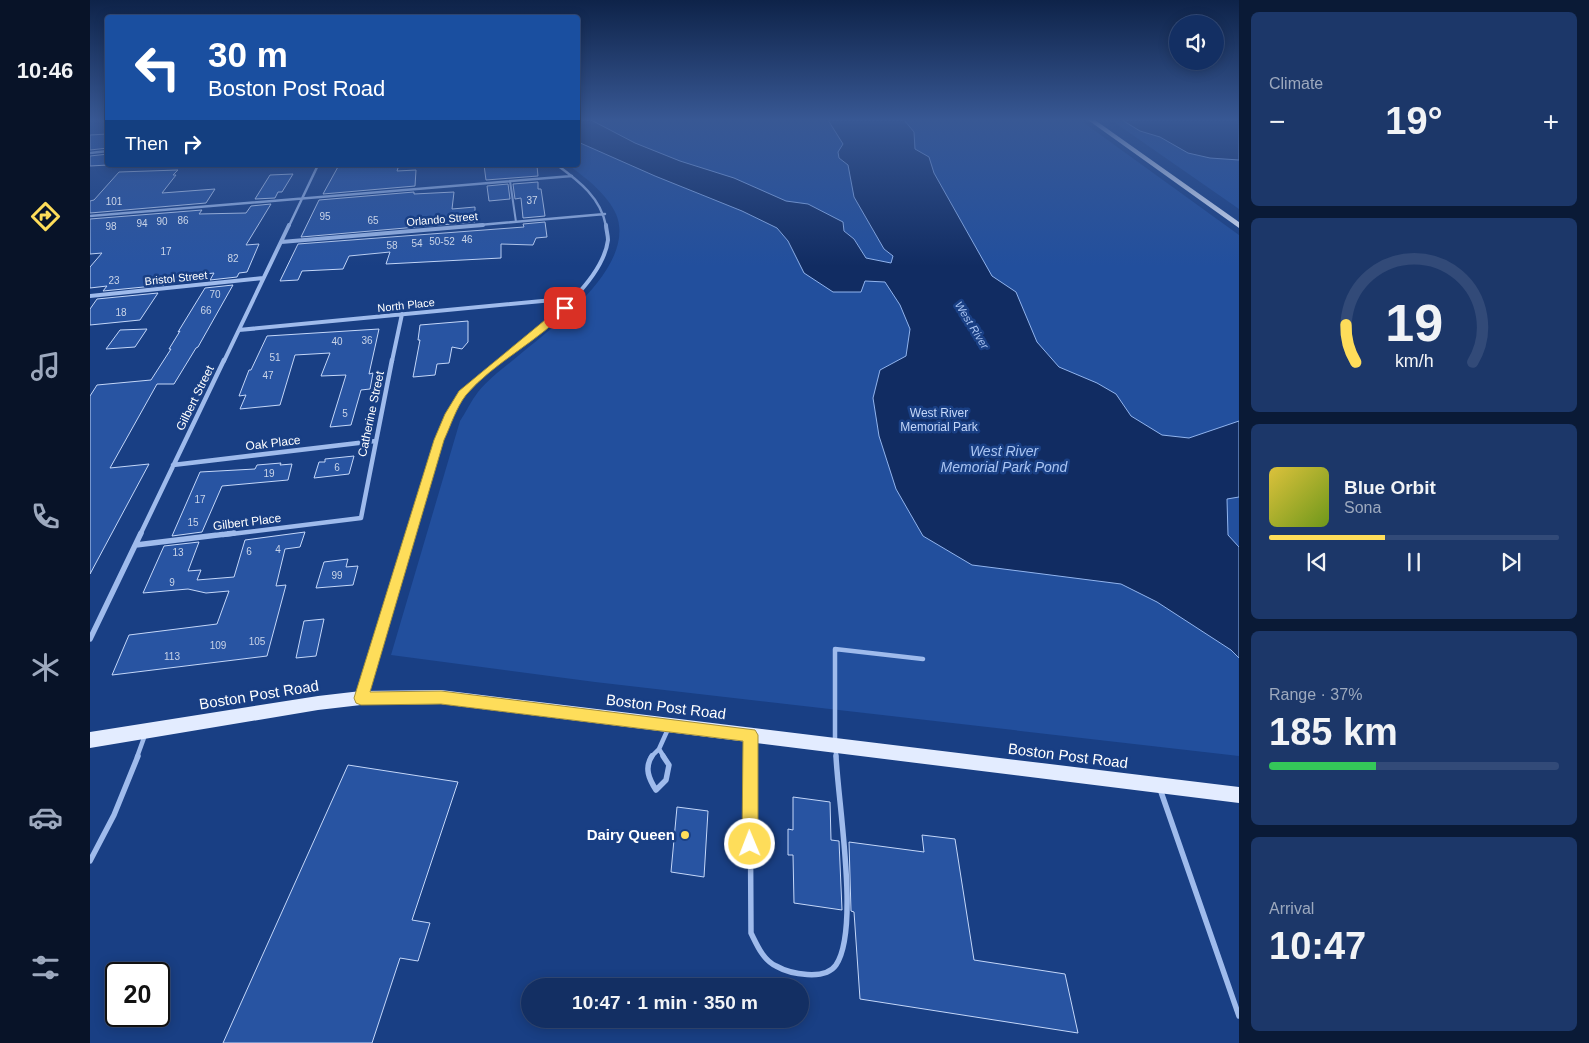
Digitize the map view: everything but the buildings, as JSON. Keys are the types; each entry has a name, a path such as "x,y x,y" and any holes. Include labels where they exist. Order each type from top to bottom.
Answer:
{"main road":[{"path":"1159,169 1239,226"},
{"name":"Boston Post Road","path":"90,740 299,706 361,698 441,697 1239,795"}],"street":[{"name":"Gilbert Street","path":"90,639 316,169"},
{"path":"361,698 439,440 450,414 462,394 544,326 574,298 603,257 608,240 605,214 590,192 562,169"},
{"path":"90,216 572,176"},
{"name":"Orlando Street","path":"282,242 605,214"},
{"name":"Bristol Street","path":"90,296 263,278"},
{"name":"North Place","path":"239,330 574,298"},
{"name":"Catherine Street","path":"360,518 402,314"},
{"name":"Oak Place","path":"173,465 375,441"},
{"name":"Gilbert Place","path":"136,545 360,518"}],"lane":[{"path":"510,181 516,222"},
{"path":"750,735 751,933 760,952 775,966 802,974 821,975 836,966 845,944 848,902 838,802 835,649 923,659"},
{"path":"659,749 669,765 666,780 656,790 648,777 648,763 650,758 659,749 670,725"},
{"path":"90,861 105,835 131,776 147,731"},
{"path":"1158,785 1239,1016"}],"green space":[{"name":"West River Memorial Park","path":"573,169 1147,169 1239,235 1239,756 595,682 391,655 460,421 475,395 488,381 555,325 590,291 605,272 615,253 619,233 616,214 607,200"},
{"path":"1181,169 1239,169 1239,209"}],"water":[{"name":"West River Memorial Park Pond","path":"638,169 704,169 734,178 786,201 808,204 843,222 844,231 854,239 866,258 891,263 893,256 884,249 854,197 849,169 933,169 992,276 1016,292 1037,342 1059,367 1097,383 1116,394 1131,416 1162,435 1189,438 1239,421 1239,497 1227,499 1228,535 1239,547 1239,658 1231,650 1157,602 1121,584 972,565 923,536 896,489 879,436 873,398 880,370 906,356 910,329 900,305 885,282 865,281 861,292 833,292 804,273 788,241 777,228 742,211"}],"place":[{"name":"Dairy Queen","path":"685,835"}],"route":[{"path":"565,308 462,394 450,414 439,440 361,698 441,697 750,735 750,844"}],"water label":[{"name":"West River","path":"972,325"}]}
